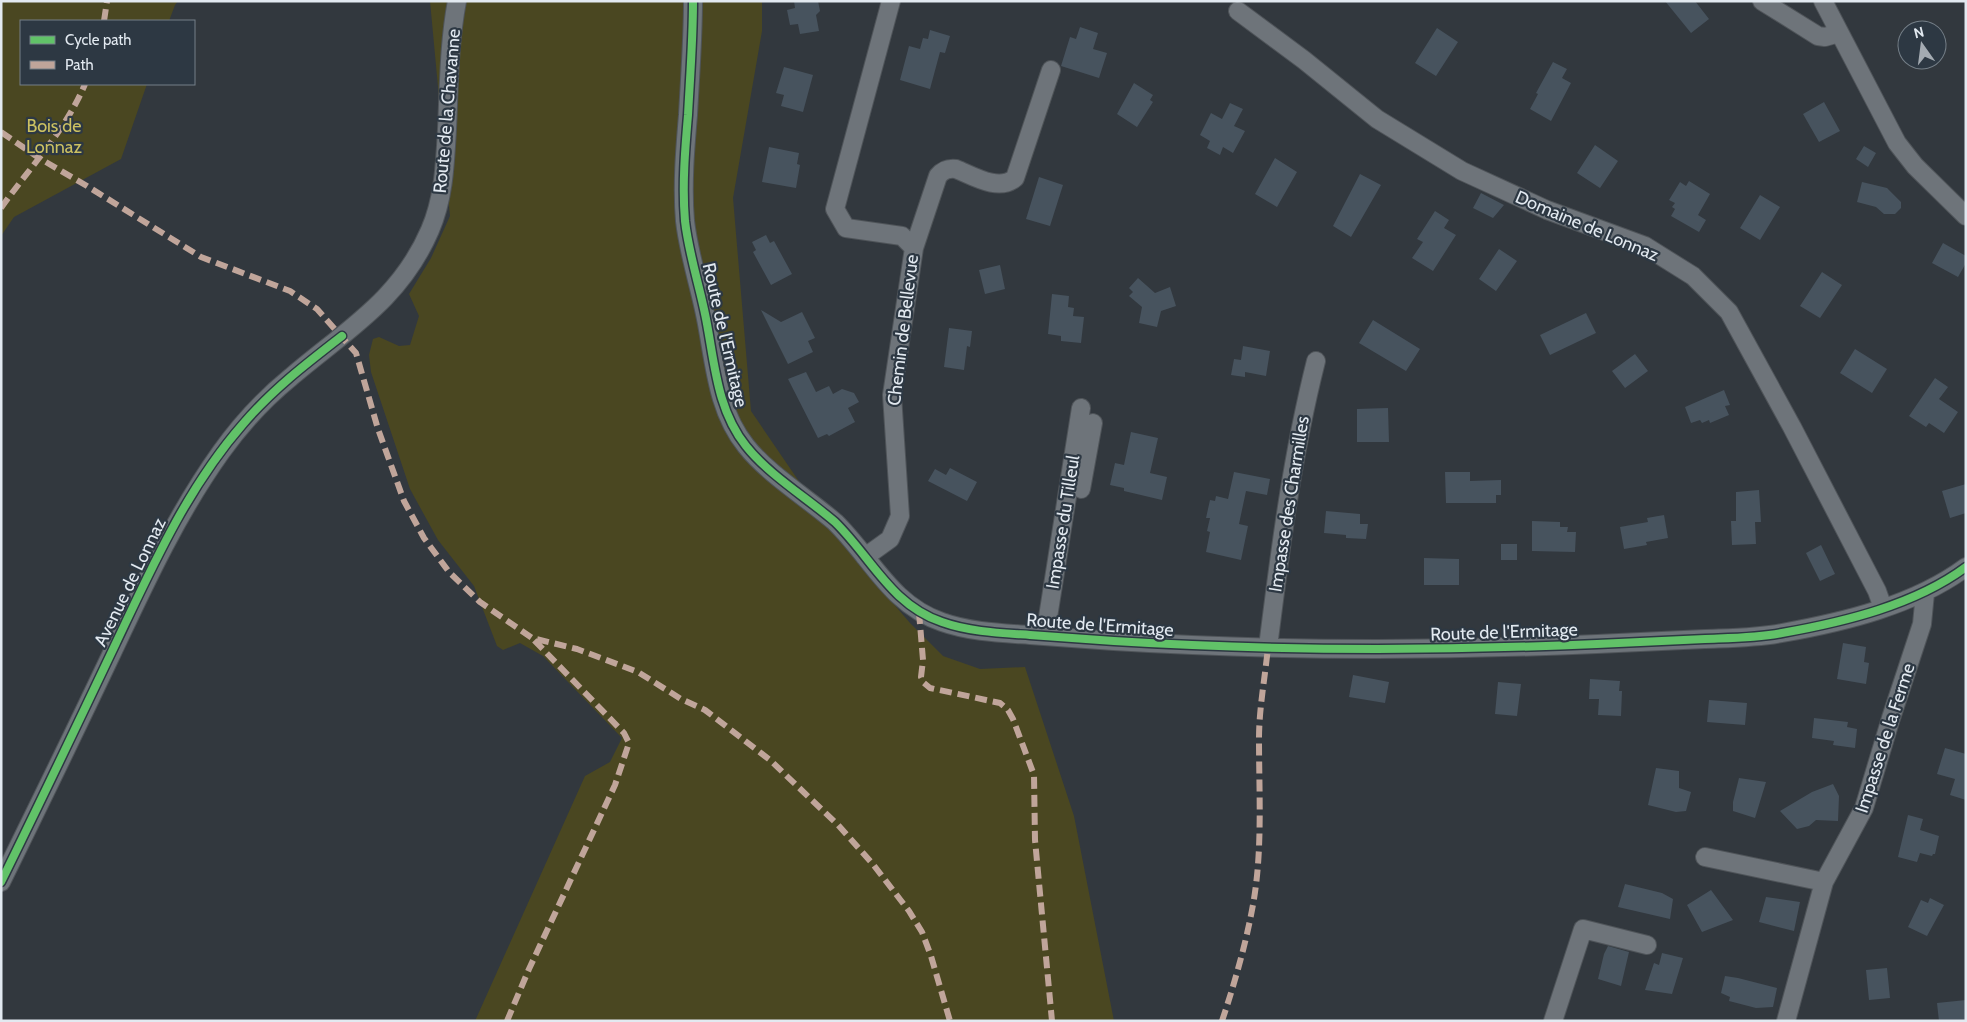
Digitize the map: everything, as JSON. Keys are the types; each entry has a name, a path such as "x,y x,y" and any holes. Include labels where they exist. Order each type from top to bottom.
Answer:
{"street":[{"name":"Route de la Chavanne","path":"342,336 373,311 399,282 423,246 437,213 444,180 451,46 458,1"},
{"name":"Route de l'Ermitage","path":"693,1 693,42 685,160 685,220 688,244 707,323 720,394 726,412 745,445 758,459 835,522 898,597 930,618 954,626 975,630 1175,645 1484,649 1747,637 1803,629 1883,608 1925,593 1966,567"},
{"name":"Chemin de Bellevue","path":"865,557 890,539 900,516 892,395 914,248 902,236 846,228 835,209 891,1"},
{"path":"1762,1 1818,36 1825,37 1840,33"},
{"path":"1823,1 1891,132 1904,153 1966,216"},
{"name":"Domaine de Lonnaz","path":"1238,11 1304,60 1377,119 1462,171 1547,210 1645,246 1693,276 1729,312 1878,591 1883,608"},
{"path":"914,248 941,172 952,168 997,184 1007,183 1015,178 1051,70"},
{"name":"Avenue de Lonnaz","path":"1,882 154,564 185,506 242,424 289,378 342,336"},
{"name":"Impasse des Charmilles","path":"1268,647 1291,476 1316,361"},
{"name":"Impasse du Tilleul","path":"1051,637 1081,408"},
{"path":"1051,637 1093,423"},
{"name":"Impasse de la Ferme","path":"1786,1021 1824,882 1864,808 1922,624 1925,593"},
{"path":"1705,857 1824,882"},
{"path":"1553,1021 1583,929 1647,945"}],"green space":[{"name":"Bois de Lonnaz","path":"1,1 178,1 169,20 20,20 20,85 147,85 121,159 14,217 1,236"},
{"path":"430,1 762,1 762,31 733,198 751,411 839,540 910,623 943,656 980,669 1025,667 1074,816 1114,1021 475,1021 585,776 610,762 622,738 543,656 520,643 503,650 497,646 474,586 438,540 410,489 371,372 369,355 373,339 379,337 399,346 410,345 419,316 409,294 431,258 450,216"}],"building":[{"path":"794,1 818,1 820,11 816,15 819,31 800,34 798,24 790,25 787,10 795,8"},
{"path":"1665,1 1695,1 1709,19 1691,33"},
{"path":"1080,27 1098,33 1093,49 1107,53 1099,78 1061,66 1070,37 1076,39"},
{"path":"1437,28 1458,42 1436,76 1415,63"},
{"path":"930,30 950,36 945,53 940,52 930,89 900,80 909,46 920,49 923,38 928,39"},
{"path":"1553,62 1567,69 1562,78 1571,83 1551,121 1530,109 1538,94 1536,93"},
{"path":"784,67 813,75 803,112 781,106 784,95 776,93"},
{"path":"1134,83 1153,95 1150,100 1153,102 1137,127 1117,114"},
{"path":"1824,102 1840,131 1819,142 1803,114"},
{"path":"1230,103 1243,109 1234,126 1245,131 1233,153 1223,147 1220,155 1207,148 1210,141 1200,135 1211,113 1222,119"},
{"path":"1595,145 1618,161 1600,188 1577,173"},
{"path":"1864,146 1876,153 1868,167 1856,159"},
{"path":"769,147 799,153 797,164 800,165 796,188 762,182"},
{"path":"1275,158 1297,172 1277,207 1255,194"},
{"path":"1360,174 1381,185 1351,237 1333,226"},
{"path":"1039,177 1063,185 1050,226 1026,219"},
{"path":"1689,181 1710,194 1698,215 1706,220 1699,232 1671,216 1675,209 1672,207 1675,203 1669,200 1680,182 1686,186"},
{"path":"1862,182 1887,188 1901,202 1901,208 1895,214 1884,214 1876,207 1857,202"},
{"path":"1481,193 1504,205 1493,218 1473,208"},
{"path":"1760,195 1780,207 1760,240 1740,228"},
{"path":"1435,211 1449,220 1444,228 1456,235 1433,271 1412,258 1423,242 1417,239"},
{"path":"766,235 770,243 774,241 792,274 771,285 753,252 756,250 752,242"},
{"path":"1943,243 1966,256 1966,263 1958,277 1932,263"},
{"path":"1499,249 1517,261 1496,291 1479,279"},
{"path":"1000,265 1005,289 985,294 979,270"},
{"path":"1822,272 1842,285 1820,318 1800,306"},
{"path":"1138,278 1155,293 1170,287 1176,306 1161,311 1157,327 1139,323 1142,307 1129,296 1133,292 1129,288"},
{"path":"1052,294 1069,296 1068,307 1074,308 1073,316 1084,317 1081,343 1061,341 1061,336 1048,334"},
{"path":"761,310 781,322 802,312 815,338 808,341 813,352 788,364"},
{"path":"1586,313 1596,333 1550,355 1540,335"},
{"path":"1373,320 1420,349 1406,371 1359,343"},
{"path":"949,328 972,331 970,347 967,346 964,370 944,367"},
{"path":"1243,346 1270,351 1266,376 1245,372 1245,377 1231,375 1234,359 1241,360"},
{"path":"1855,349 1887,369 1872,393 1840,373"},
{"path":"1635,354 1648,371 1625,388 1612,371"},
{"path":"806,372 816,392 829,386 833,394 842,389 854,393 859,402 848,408 855,422 829,436 827,434 818,438 788,379"},
{"path":"1935,378 1948,387 1939,399 1958,412 1944,433 1929,423 1926,427 1909,416"},
{"path":"1724,390 1730,405 1725,406 1729,415 1710,423 1709,420 1702,423 1700,420 1691,423 1685,407"},
{"path":"1388,408 1389,442 1357,442 1357,409"},
{"path":"1131,432 1158,438 1150,473 1167,477 1162,500 1124,491 1124,488 1110,485 1115,463 1124,465"},
{"path":"950,468 977,482 967,501 928,481 935,469 946,475"},
{"path":"1234,472 1270,479 1267,495 1246,491 1239,524 1248,526 1241,560 1206,552 1210,532 1207,531 1210,518 1206,518 1210,500 1215,501 1216,496 1228,499"},
{"path":"1445,472 1470,472 1470,481 1501,480 1501,495 1496,495 1496,503 1446,503"},
{"path":"1966,484 1966,513 1950,518 1942,491"},
{"path":"1759,490 1761,522 1755,522 1756,544 1732,545 1731,521 1736,521 1736,492"},
{"path":"1326,511 1360,514 1360,524 1368,524 1366,539 1346,538 1346,535 1324,533"},
{"path":"1664,515 1668,538 1646,542 1647,545 1624,549 1620,527 1648,522 1647,518"},
{"path":"1532,521 1560,522 1560,527 1568,527 1567,532 1576,532 1575,552 1532,551"},
{"path":"1501,544 1517,544 1517,560 1501,560"},
{"path":"1821,545 1835,574 1820,581 1806,553"},
{"path":"1424,558 1459,559 1459,585 1424,585"},
{"path":"1843,643 1866,647 1864,662 1869,663 1866,684 1837,679"},
{"path":"1353,675 1389,682 1385,703 1349,697"},
{"path":"1590,679 1620,681 1619,691 1622,691 1621,716 1598,715 1599,699 1589,699"},
{"path":"1498,682 1521,684 1517,716 1495,714"},
{"path":"1709,700 1747,703 1745,725 1707,722"},
{"path":"1814,718 1848,722 1847,727 1857,729 1855,748 1833,745 1834,741 1812,738"},
{"path":"1945,748 1966,754 1966,800 1950,795 1955,779 1937,774"},
{"path":"1656,768 1679,771 1679,788 1691,792 1686,811 1676,812 1648,805"},
{"path":"1739,778 1766,782 1755,818 1733,811 1733,802"},
{"path":"1833,784 1839,796 1838,821 1816,820 1809,826 1797,829 1780,811 1812,792"},
{"path":"1908,815 1923,819 1920,830 1939,836 1935,854 1932,856 1920,853 1917,862 1898,857"},
{"path":"1625,884 1662,893 1673,899 1670,919 1618,907"},
{"path":"1711,890 1733,920 1702,932 1687,905"},
{"path":"1766,897 1800,902 1794,931 1759,922"},
{"path":"1930,898 1944,905 1927,936 1908,927 1921,900 1928,903"},
{"path":"1608,946 1629,952 1621,986 1598,979 1604,954"},
{"path":"1662,953 1683,958 1672,994 1645,990 1654,963 1659,965"},
{"path":"1887,968 1890,998 1869,1000 1866,970"},
{"path":"1725,976 1777,988 1773,1007 1756,1008 1729,1001 1730,997 1721,993"},
{"path":"1966,1000 1966,1021 1939,1021 1937,1003"}],"marked path":[{"path":"104,20 107,1"},
{"path":"1,208 58,133 85,85"},
{"path":"1,132 39,158 201,257 290,291 317,309 356,353 378,429 404,501 424,538 449,572 480,602 532,638 577,649 638,672 681,699 705,710 770,760 838,825 872,863 909,911 922,932 931,956 950,1021"},
{"path":"919,612 923,660 921,677 924,683 930,688 1000,703 1008,710 1013,719 1034,775 1035,840 1052,1021"},
{"path":"507,1021 529,969 615,785 629,743 624,733 534,640"},
{"path":"1222,1021 1243,952 1258,868 1260,825 1259,727 1268,647"}],"cycle path":[{"path":"693,1 684,168 685,221 723,403 737,432 755,456 776,476 835,522 895,592 924,614 942,622 986,632 1235,647 1355,649 1476,648 1734,638 1773,635 1806,629 1878,610 1924,592 1966,567"},
{"path":"1,882 157,557 188,501 223,449 254,412 290,377 342,336"}]}
